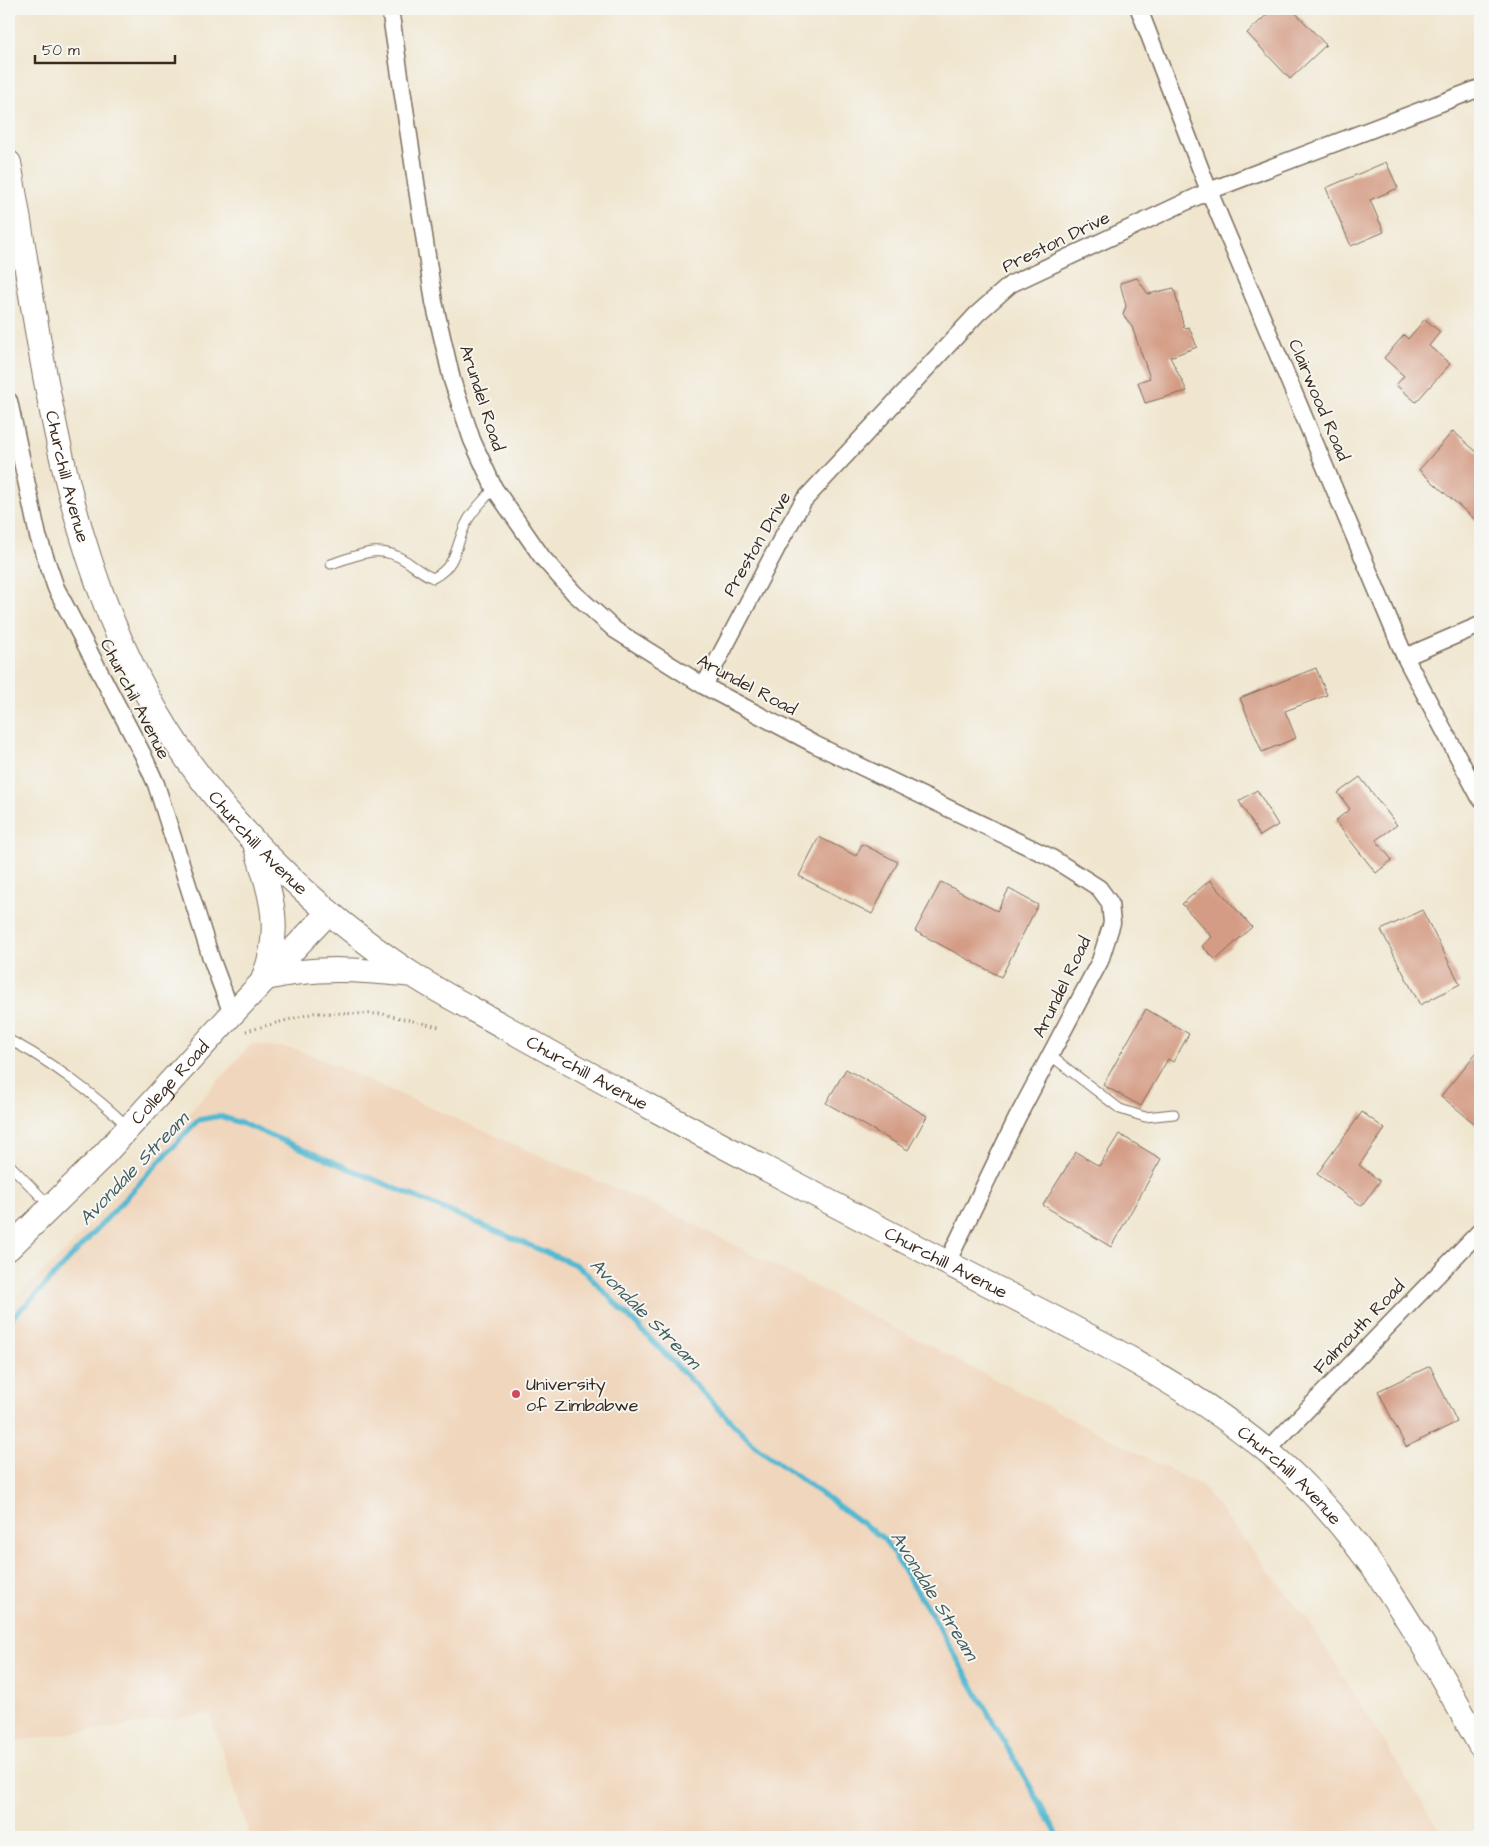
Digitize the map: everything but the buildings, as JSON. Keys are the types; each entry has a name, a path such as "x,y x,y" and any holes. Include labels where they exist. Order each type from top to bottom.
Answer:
{"main road":[{"name":"Churchill Avenue","path":"9,163 13,210 43,373 72,504 110,620 163,723 215,796 280,868 329,912 413,975 617,1089 1064,1323 1146,1369 1222,1417 1267,1451 1310,1492 1362,1554 1421,1641 1480,1746"},
{"path":"253,838 271,896 275,920 272,953 264,981"},
{"name":"College Road","path":"9,1248 238,1023 264,981 329,912"},
{"path":"264,981 290,973 338,968 413,975"}],"street":[{"name":"Arundel Road","path":"390,9 434,302 454,389 472,440 494,488 542,557 574,593 616,630 704,686 814,744 1050,857 1099,888 1110,903 1112,923 1100,961 1017,1118 947,1263"},
{"name":"Clairwood Road","path":"1140,9 1209,191 1405,657 1480,798"},
{"name":"Preston Drive","path":"704,686 782,536 804,500 992,299 1026,275 1209,191 1480,88"},
{"name":"Churchil Avenue","path":"9,401 38,536 56,588 143,755 156,784 211,958 238,1023"},
{"path":"1405,657 1480,625"},
{"name":"Falmouth Road","path":"1267,1451 1480,1231"}],"lane":[{"path":"331,564 372,551 391,552 425,575 433,578 444,573 456,554 462,531 471,516 494,488"},
{"path":"9,1040 24,1048 82,1088 129,1128"},
{"path":"1051,1056 1120,1109 1145,1117 1174,1114"},
{"path":"9,1164 51,1207"}],"path":[{"path":"238,1023 314,1013 383,1014 439,1027"}],"shaded area":[{"name":"University of Zimbabwe","path":"251,1044 297,1049 680,1217 1202,1486 1307,1619 1444,1837 250,1837 210,1714 9,1742 9,1302 67,1250"}],"waterway":[{"name":"Avondale Stream","path":"9,1320 35,1296 198,1120 220,1116 246,1125 576,1265 755,1446 884,1539 932,1615 1059,1837"}],"place":[{"name":"University of Zimbabwe","path":"516,1394"}]}
